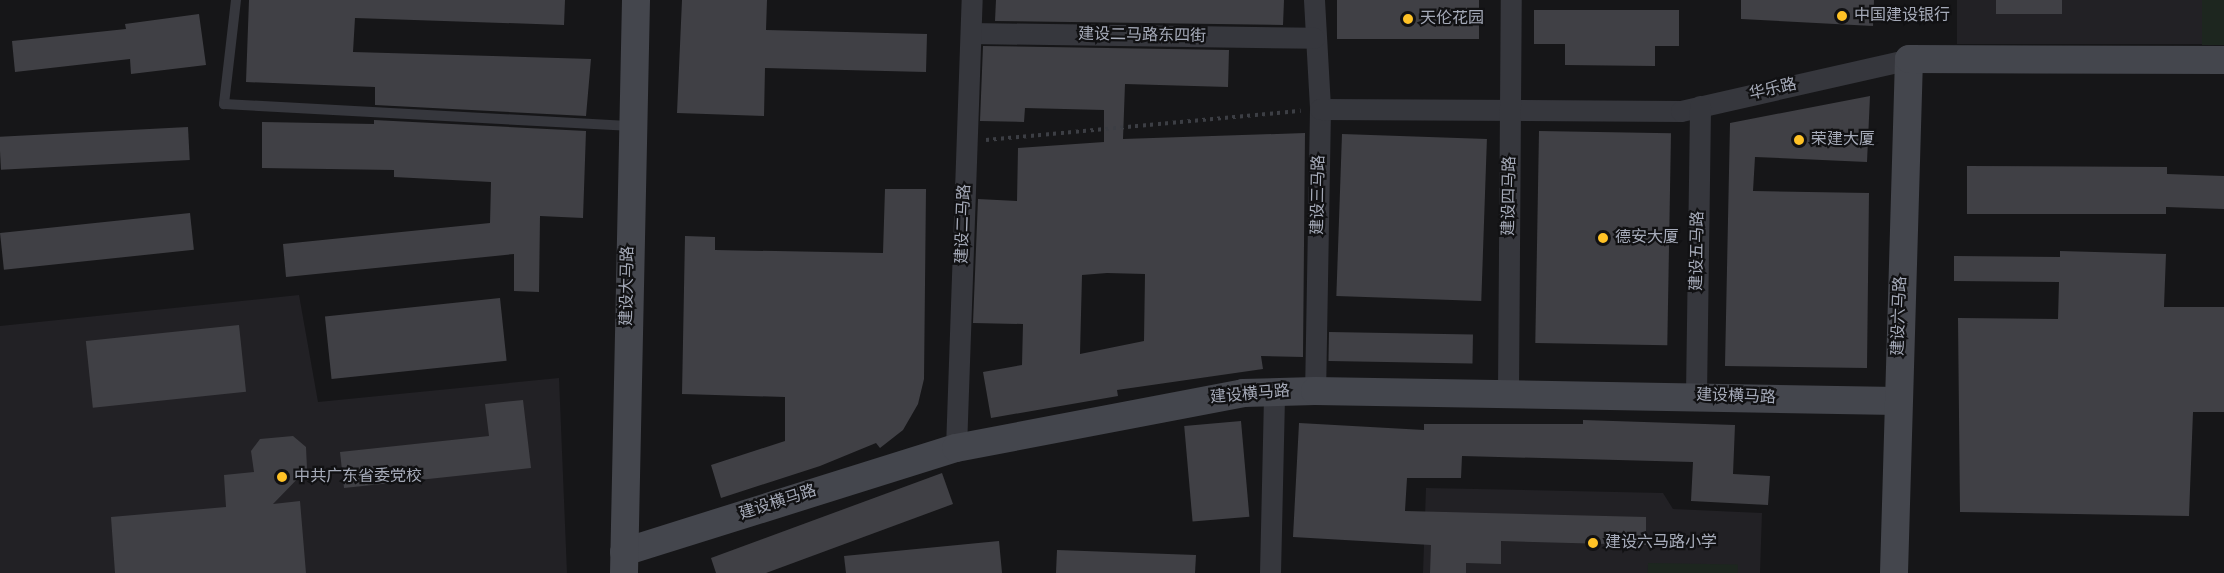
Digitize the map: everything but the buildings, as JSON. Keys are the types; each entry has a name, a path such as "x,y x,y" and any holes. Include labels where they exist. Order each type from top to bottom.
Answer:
{"street":[{"name":"建设大马路","path":"624,562 636,0"},
{"name":"建设二马路","path":"956,448 972,0"},
{"name":"建设三马路","path":"1314,0 1314,38 1320,109 1315,391"},
{"name":"建设四马路","path":"1508,393 1511,0"},
{"name":"建设二马路东四街","path":"971,33 1314,38"},
{"name":"华乐路","path":"1320,109 1511,108 1681,111 1909,59 2224,60"},
{"name":"建设六马路","path":"1894,573 1897,401 1909,59"},
{"name":"建设五马路","path":"1696,396 1700,106"},
{"name":"建设横马路","path":"624,562 956,448 1198,400 1274,391 1315,391 1897,401"},
{"path":"1270,573 1274,391"}],"lane":[{"path":"236,0 224,104 632,126"}],"path":[{"path":"967,141 1320,109"}],"shaded area":[{"path":"1957,0 2224,0 2224,44 1957,44"},
{"path":"2202,0 2224,0 2224,45 2202,45"},
{"name":"中共广东省委党校","path":"299,295 318,402 559,378 567,573 0,573 0,326"},
{"name":"建设六马路小学","path":"1426,488 1663,493 1673,509 1762,513 1760,573 1423,573"},
{"path":"1648,563 1738,565 1738,573 1648,573"}],"place":[{"name":"中国建设银行","path":"1842,16"},
{"name":"天伦花园","path":"1408,19"},
{"name":"荣建大厦","path":"1799,140"},
{"name":"德安大厦","path":"1603,238"},
{"name":"中共广东省委党校","path":"282,477"},
{"name":"建设六马路小学","path":"1593,543"}]}
